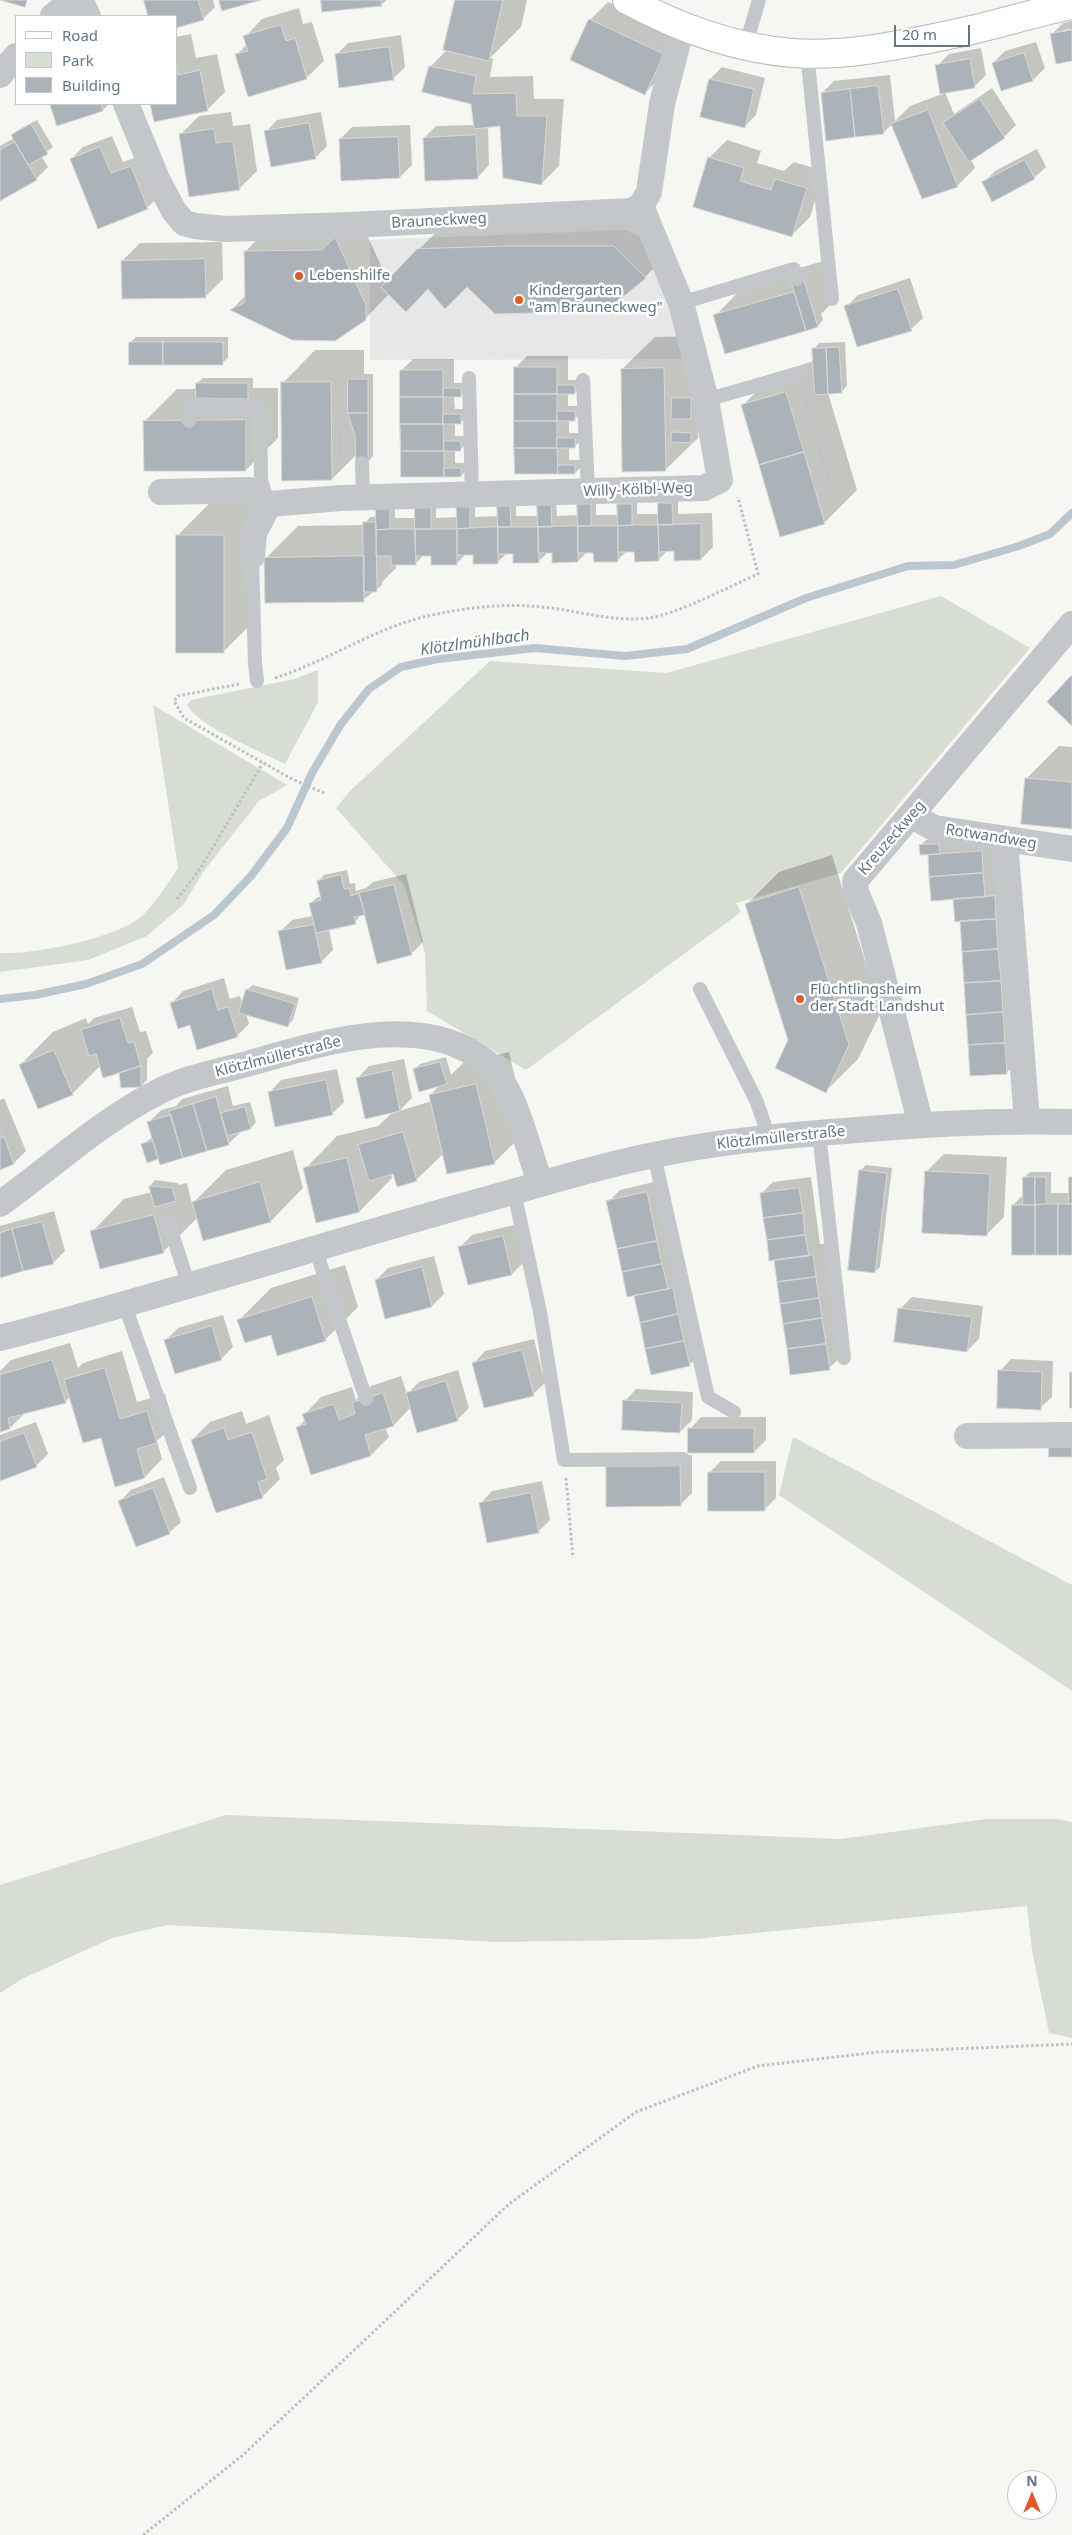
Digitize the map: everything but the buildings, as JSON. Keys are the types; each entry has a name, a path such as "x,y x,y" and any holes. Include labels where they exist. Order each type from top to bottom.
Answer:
{"street":[{"path":"54,15 73,0"},
{"path":"80,0 88,15"},
{"path":"627,0 682,26 720,39 792,52 897,45 960,32 1023,7 1072,5"},
{"path":"682,26 662,104 649,192 641,206 681,303 706,400 720,480"},
{"path":"0,75 15,57"},
{"name":"Brauneckweg","path":"126,105 157,179 174,211 184,223 194,226 226,229 350,225 618,213 631,211 641,206"},
{"name":"Willy-Kölbl-Weg","path":"269,504 363,498 704,488 720,480"},
{"path":"161,492 250,490 269,504 254,532 252,556"},
{"name":"Kreuzeckweg","path":"921,1125 869,923 856,892 855,881 912,816 1072,624"},
{"name":"Rotwandweg","path":"912,816 934,828 1072,849"},
{"path":"1005,840 1027,1121"},
{"name":"Klötzlmüllerstraße","path":"0,1204 29,1184 91,1134 127,1109 162,1089 316,1044 373,1035 402,1034 430,1037 460,1047 487,1063 502,1083 515,1112 540,1183"},
{"name":"Klötzlmüllerstraße","path":"0,1338 125,1306 315,1248 540,1183 654,1155 769,1137 819,1132 921,1125 1027,1121 1072,1122"},
{"path":"966,1436 1072,1435"}],"lane":[{"path":"746,44 759,0"},
{"path":"807,52 832,299"},
{"path":"681,303 794,270 797,279"},
{"path":"706,400 796,374"},
{"path":"469,378 472,495"},
{"path":"582,380 588,491"},
{"path":"189,421 189,405 260,406 261,480 269,504"},
{"path":"362,463 363,498"},
{"path":"252,556 257,681"},
{"path":"700,990 756,1100 769,1137"},
{"path":"819,1132 844,1358"},
{"path":"654,1155 708,1397 734,1412"},
{"path":"514,1192 540,1312 564,1460 683,1459"},
{"path":"168,1220 189,1286"},
{"path":"315,1248 366,1399"},
{"path":"125,1306 190,1488"}],"path":[{"path":"796,374 828,478 813,483"},
{"path":"795,422 810,417"},
{"path":"324,793 263,763 184,718 174,701 178,696 257,681 301,670 347,645 389,627 436,614 479,607 528,606 616,618 650,618 758,574 740,499 720,480"},
{"path":"177,899 200,869 263,763"},
{"path":"0,1114 29,1184"},
{"path":"564,1460 573,1558"},
{"path":"144,2535 243,2455 509,2204 636,2112 758,2066 878,2052 1072,2044"}],"shaded area":[{"name":"Kindergarten \"am Brauneckweg\"","path":"626,230 648,241 687,359 370,360 370,240"}],"green space":[{"path":"941,596 1030,648 841,873 736,903 741,912 526,1070 427,1011 425,953 404,885 336,808 350,791 490,661 667,673"},
{"path":"318,670 318,702 285,764 217,730 204,722 187,705 191,700 294,679"},
{"path":"153,705 287,785 259,801 204,871 183,905 147,936 88,960 0,972 0,953 33,951 75,943 96,938 131,923 143,915 153,904 178,868"},
{"path":"793,1437 1072,1585 1072,1691 779,1495"},
{"path":"226,1815 841,1839 986,1819 1056,1819 1072,1822 1072,2038 1049,2033 1032,1950 1027,1906 695,1939 499,1942 167,1925 112,1938 22,1979 0,1993 0,1885"}],"waterway":[{"name":"Klötzlmühlbach","path":"0,999 35,995 86,984 142,964 214,915 251,876 287,828 312,773 341,724 369,689 401,667 438,659 535,648 625,656 687,649 806,598 908,566 954,565 1019,546 1050,534 1072,513"}],"place":[{"name":"Lebenshilfe","path":"299,276"},
{"name":"Kindergarten \"am Brauneckweg\"","path":"519,300"},
{"name":"Flüchtlingsheim der Stadt Landshut","path":"800,999"}]}
